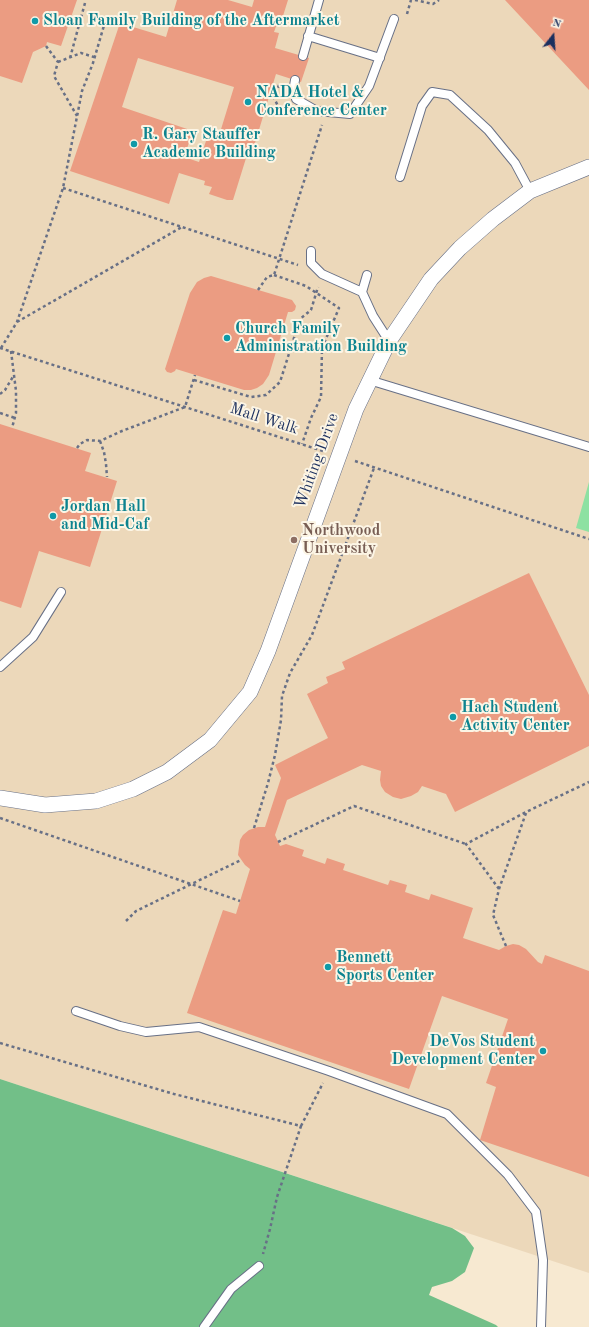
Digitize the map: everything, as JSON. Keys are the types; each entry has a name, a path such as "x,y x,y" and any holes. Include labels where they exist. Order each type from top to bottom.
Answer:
{"street":[{"name":"Whiting Drive","path":"0,798 45,805 96,801 133,789 168,772 210,740 250,692 265,658 356,408 389,341 431,280 460,248 493,219 530,191 589,167"}],"lane":[{"path":"303,56 319,0"},
{"path":"295,80 294,86 296,99 318,111 350,114 369,86 394,19"},
{"path":"308,36 380,58"},
{"path":"400,177 422,106 432,92 450,95 488,130 515,163 530,191"},
{"path":"311,251 311,263 322,274 362,292"},
{"path":"367,275 362,292 373,316 389,341"},
{"path":"369,380 589,446"},
{"path":"0,667 33,637 61,592"},
{"path":"76,1011 120,1026 146,1032 199,1027 329,1071 447,1114 508,1175 536,1212 543,1260 542,1327"},
{"path":"204,1327 231,1289 259,1266"}],"path":[{"path":"70,58 85,0"},
{"path":"405,21 411,0"},
{"path":"415,0 433,4 439,0"},
{"path":"1,348 17,322 63,188 82,91 105,22"},
{"path":"46,46 58,62"},
{"path":"58,62 81,53 94,57"},
{"path":"58,62 54,76 77,116"},
{"path":"280,81 274,98 279,108 294,113"},
{"path":"274,275 323,122 328,124"},
{"path":"63,188 279,258 322,274 311,310 300,319 280,382 266,395 251,397 194,380"},
{"path":"17,322 182,227"},
{"path":"258,290 267,277 274,275 306,286 339,308 322,348 322,397 311,418 302,444"},
{"name":"Mall Walk","path":"1,348 302,444 589,539"},
{"path":"11,351 16,391 15,418 12,428"},
{"path":"0,394 5,390 14,374"},
{"path":"77,448 80,444 87,440 100,440 185,406 195,375"},
{"path":"0,413 15,418"},
{"path":"100,440 105,458 106,477"},
{"path":"254,828 275,755 281,720 282,696 290,673 312,635 374,468"},
{"path":"466,844 526,812 589,782"},
{"path":"278,842 354,806 466,844 499,889"},
{"path":"506,946 493,915 499,889 526,812"},
{"path":"0,818 190,885 240,901"},
{"path":"126,921 136,911 241,860"},
{"path":"0,1042 174,1094 301,1126"},
{"path":"259,1266 270,1229 277,1197 301,1126 329,1071"}],"shaded area":[{"name":"Northwood University","path":"0,0 589,0 589,1273 0,1079"}],"green space":[{"path":"589,482 589,532 576,528"},
{"path":"0,1079 452,1228 465,1236 474,1248 465,1272 452,1281 432,1287 429,1295 498,1327 0,1327"}],"building":[{"name":"Sloan Family Building of the Aftermarket","path":"0,0 77,0 61,46 47,42 46,46 33,52 22,83 0,76"},
{"name":"NADA Hotel & Conference Center","path":"177,0 228,0 252,7 254,0 288,0 282,19 279,18 274,32 279,33 275,48 309,58 301,82 276,74 251,156 247,155 233,200 227,200 209,194 212,187 204,185 205,181 179,173 169,204 70,171 120,23 166,37","holes":["138,58 234,87 218,139 208,135 199,162 184,157 193,131 122,107"]},
{"path":"505,0 589,0 589,90"},
{"name":"Church Family Administration Building","path":"211,276 292,300 296,306 295,310 288,312 269,375 263,384 257,388 244,390 176,369 171,373 167,372 165,369 190,293 197,282"},
{"name":"Jordan Hall and Mid-Caf","path":"0,424 91,453 85,471 117,481 90,567 39,551 21,608 0,601"},
{"path":"529,573 589,695 589,746 455,812 446,794 422,786 418,792 411,796 401,799 393,797 385,792 381,786 381,771 362,765 287,800 275,835 280,846 286,844 304,850 302,856 325,864 327,858 345,864 343,870 388,885 390,880 407,885 405,892 429,900 431,894 473,908 463,938 499,950 513,944 519,945 526,949 538,962 542,964 545,955 589,971 589,1177 480,1140 496,1087 486,1083 508,1019 442,996 409,1089 187,1013 223,910 236,914 250,869 238,855 240,840 249,830 258,827 265,827 281,778 275,765 328,738 307,694 328,683 326,677 345,669 342,662"}],"place":[{"name":"Sloan Family Building of the Aftermarket","path":"35,21"},
{"name":"NADA Hotel & Conference Center","path":"248,102"},
{"name":"R. Gary Stauffer Academic Building","path":"134,144"},
{"name":"Church Family Administration Building","path":"227,338"},
{"name":"Jordan Hall and Mid-Caf","path":"53,516"},
{"name":"Northwood University","path":"294,540"},
{"name":"Hach Student Activity Center","path":"453,717"},
{"name":"Bennett Sports Center","path":"328,967"},
{"name":"DeVos Student Development Center","path":"543,1051"}]}
